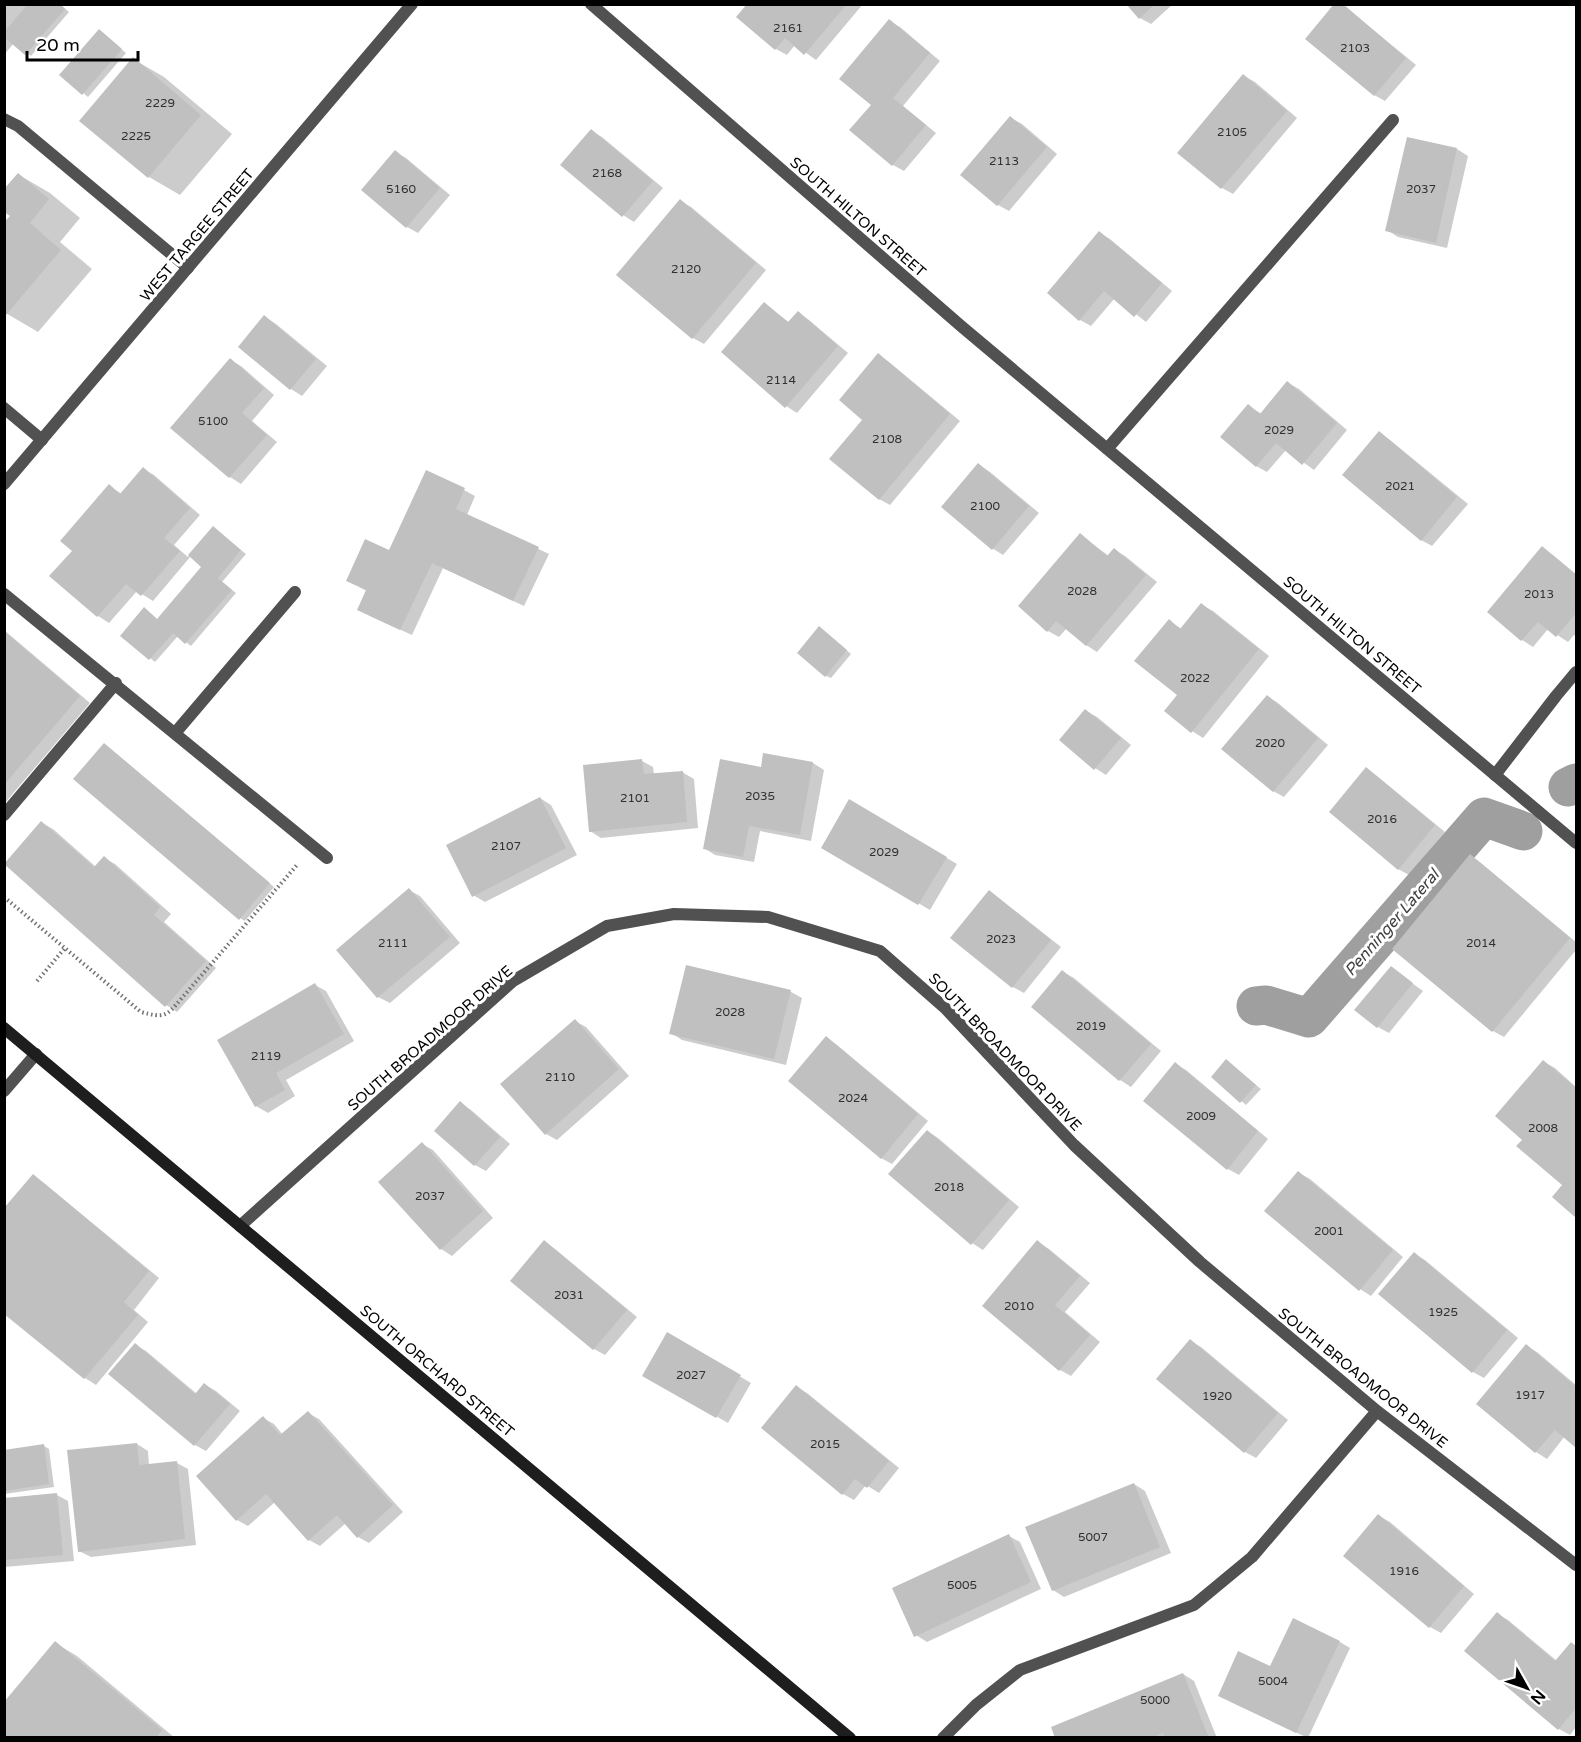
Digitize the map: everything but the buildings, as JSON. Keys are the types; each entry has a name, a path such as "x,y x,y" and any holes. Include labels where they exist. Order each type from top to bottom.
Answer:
{"main road":[{"name":"SOUTH ORCHARD STREET","path":"4,1028 850,1737"}],"street":[{"name":"WEST TARGEE STREET","path":"4,484 412,4"},
{"name":"SOUTH HILTON STREET","path":"591,4 943,310 1576,843"},
{"path":"4,119 18,126 188,268"},
{"path":"1107,449 1393,120"},
{"path":"4,408 42,440"},
{"path":"176,732 295,592"},
{"path":"4,594 176,732 327,858"},
{"path":"1495,775 1576,672"},
{"path":"4,815 116,683"},
{"name":"SOUTH BROADMOOR DRIVE","path":"240,1226 513,981 608,926 674,914 768,917 880,951 945,1008 1074,1145 1200,1262 1377,1411 1576,1565"},
{"path":"4,1091 36,1054"},
{"path":"942,1737 976,1705 1020,1670 1194,1605 1252,1557 1377,1411"}],"path":[{"path":"4,897 141,1012 163,1016 182,999 314,846"},
{"path":"37,981 65,948"}],"waterway":[{"name":"Penninger Lateral","path":"1568,787 1576,783"},
{"name":"Penninger Lateral","path":"1256,1006 1266,1005 1309,1018 1484,817 1523,831"}]}
